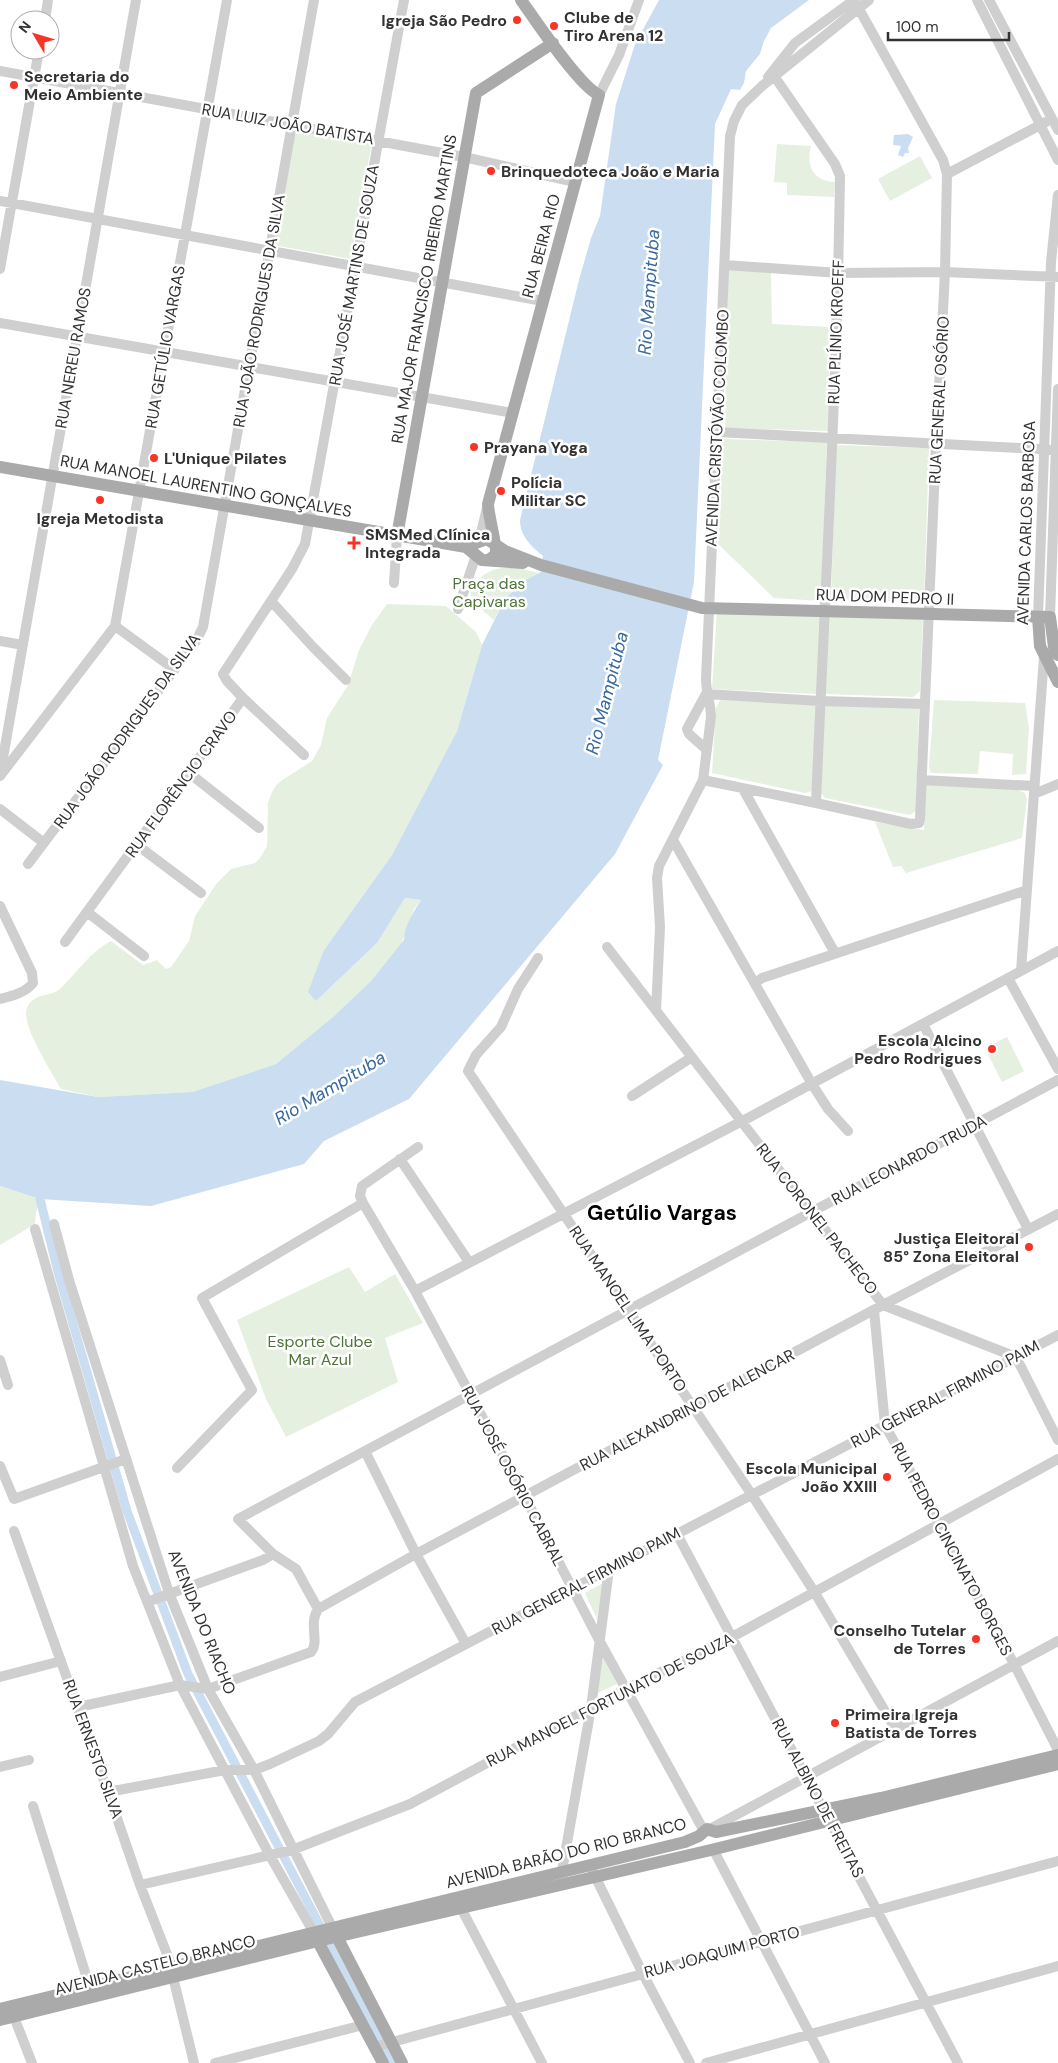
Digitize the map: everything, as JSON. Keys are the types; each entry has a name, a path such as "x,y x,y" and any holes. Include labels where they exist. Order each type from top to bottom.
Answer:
{"main road":[{"path":"521,0 584,83 600,95"},
{"name":"RUA MAJOR FRANCISCO RIBEIRO MARTINS","path":"397,536 477,91 553,43"},
{"name":"RUA BEIRA RIO","path":"495,545 488,504 600,95"},
{"name":"RUA MANOEL LAURENTINO GONÇALVES","path":"0,467 397,536 476,554 541,565"},
{"path":"495,545 495,554 476,554 479,541 487,539 505,552 541,565"},
{"name":"RUA DOM PEDRO II","path":"541,565 710,608 1050,618"},
{"path":"1050,618 1055,637 1054,648 1058,655"},
{"path":"1050,618 1047,644 1058,662"},
{"name":"AVENIDA CARLOS BARBOSA","path":"1044,657 1039,644 1050,618"},
{"path":"1044,657 1058,682"},
{"name":"AVENIDA BARÃO DO RIO BRANCO","path":"325,1935 562,1870 592,1871 713,1849 881,1798 1058,1755"},
{"name":"AVENIDA BARÃO DO RIO BRANCO","path":"325,1935 461,1908 592,1871 685,1842 707,1832 827,1815 1058,1764"},
{"path":"707,1832 719,1840 713,1849 700,1846 707,1832"},
{"name":"AVENIDA CASTELO BRANCO","path":"0,2020 173,1972 325,1935"},
{"name":"AVENIDA DO RIACHO","path":"325,1935 363,2025 402,2063"},
{"name":"AVENIDA DO RIACHO","path":"325,1935 382,2045 383,2063"},
{"name":"AVENIDA CASTELO BRANCO","path":"0,2009 90,1988 173,1972"}],"street":[{"name":"RUA NEREU RAMOS","path":"0,776 136,0"},
{"name":"RUA GETÚLIO VARGAS","path":"0,776 115,626 226,0"},
{"name":"RUA JOÃO RODRIGUES DA SILVA","path":"28,864 196,641 203,627 314,0"},
{"name":"RUA JOSÉ MARTINS DE SOUZA","path":"310,521 404,0"},
{"name":"RUA BEIRA RIO","path":"600,95 619,55 638,0"},
{"name":"AVENIDA CRISTÓVÃO COLOMBO","path":"656,1011 660,927 657,878 659,866 703,780 711,712 706,694 710,572 730,136 734,121 742,105 774,74 795,43 856,3 869,0"},
{"path":"976,0 1058,160"},
{"path":"990,0 1055,117 1058,130"},
{"name":"RUA GENERAL OSÓRIO","path":"816,803 911,824 918,823 922,780 936,444 946,272 947,174 943,160 856,3"},
{"path":"0,269 37,60"},
{"name":"RUA LUIZ JOÃO BATISTA","path":"0,71 464,157 575,182"},
{"name":"RUA PLÍNIO KROEFF","path":"774,74 835,164 840,176 839,273 816,803"},
{"path":"947,174 1055,117"},
{"name":"AVENIDA CARLOS BARBOSA","path":"1050,618 1058,195"},
{"path":"0,201 543,301"},
{"path":"725,266 839,273 946,272 1055,277"},
{"path":"0,323 513,413"},
{"name":"AVENIDA CARLOS BARBOSA","path":"1053,450 1058,389"},
{"path":"717,432 1053,450"},
{"name":"RUA BEIRA RIO","path":"479,541 488,504"},
{"name":"RUA FLORÊNCIO CRAVO","path":"65,942 243,698 223,674 302,551 310,521"},
{"name":"RUA MAJOR FRANCISCO RIBEIRO MARTINS","path":"394,583 397,536"},
{"path":"458,609 476,554"},
{"path":"271,601 346,680"},
{"path":"115,626 174,669"},
{"path":"0,642 23,645"},
{"name":"AVENIDA CARLOS BARBOSA","path":"1021,971 1044,657"},
{"path":"707,750 688,734 687,729 706,694 820,701 925,704"},
{"path":"243,698 304,755"},
{"path":"190,773 259,828"},
{"path":"703,780 816,803"},
{"path":"922,780 1034,790 1058,784"},
{"path":"743,789 836,953"},
{"path":"0,809 44,843"},
{"path":"673,840 812,1084 828,1109 848,1131"},
{"path":"137,845 201,893"},
{"path":"755,983 762,978 1027,890"},
{"path":"0,906 32,973 34,983 30,988 19,994 0,999"},
{"path":"87,912 144,956"},
{"name":"RUA CORONEL PACHECO","path":"607,947 811,1212 878,1307 1016,1357"},
{"path":"415,1291 812,1084 1058,951"},
{"name":"RUA MANOEL LIMA PORTO","path":"538,958 518,989 501,1027 476,1055 468,1071 752,1495 815,1592 895,1728"},
{"path":"1008,978 1058,1069"},
{"path":"922,1024 1028,1229"},
{"path":"632,1096 692,1057"},
{"name":"RUA LEONARDO TRUDA","path":"273,1554 238,1518 1058,1080"},
{"path":"177,1468 252,1390 202,1298 363,1203 360,1196 362,1186 418,1147"},
{"path":"400,1159 469,1262"},
{"name":"RUA JOSÉ OSÓRIO CABRAL","path":"363,1203 415,1291 599,1640 707,1832"},
{"name":"RUA ALEXANDRINO DE ALENCAR","path":"318,1609 416,1554 878,1307 1058,1214"},
{"name":"AVENIDA DO RIACHO","path":"54,1224 69,1280 169,1593 208,1689 292,1850 325,1935"},
{"name":"AVENIDA DO RIACHO","path":"35,1229 133,1566 180,1685 228,1770 269,1854 325,1935"},
{"path":"51,1285 69,1280"},
{"name":"RUA PEDRO CINCINATO BORGES","path":"878,1307 885,1425 1014,1664 1058,1750"},
{"name":"RUA GENERAL FIRMINO PAIM","path":"108,1792 228,1770 249,1770 270,1764 319,1741 328,1734 355,1702 1058,1335"},
{"path":"1016,1357 1058,1440"},
{"path":"0,1360 8,1385"},
{"path":"366,1451 416,1554 466,1644"},
{"path":"0,1466 14,1499 126,1459"},
{"name":"RUA MANOEL FORTUNATO DE SOUZA","path":"140,1885 292,1850 410,1804 626,1689 732,1637 1058,1459"},
{"name":"RUA ERNESTO SILVA","path":"14,1531 140,1885 173,1972 194,2063"},
{"name":"RUA ALBINO DE FREITAS","path":"677,1534 958,2063"},
{"path":"78,1707 180,1685 208,1689 305,1655 315,1648 313,1624 314,1616 318,1609 296,1569 273,1554 263,1560 147,1602"},
{"path":"562,1870 590,1708 609,1569"},
{"path":"707,1832 1058,1641"},
{"path":"0,1677 61,1661"},
{"path":"0,1767 29,1760"},
{"path":"33,1806 90,1988"},
{"path":"713,1849 825,2063"},
{"name":"RUA JOAQUIM PORTO","path":"382,2045 1058,1861"},
{"path":"592,1871 690,2063"},
{"path":"461,1908 542,2063"},
{"path":"706,2063 1058,1966"},
{"path":"14,2017 32,2063"},
{"path":"215,2063 363,2025"}],"green space":[{"path":"294,128 372,142 351,259 273,245"},
{"path":"777,144 811,146 810,160 813,171 821,179 835,182 834,197 787,195 787,183 774,182"},
{"path":"920,156 932,178 890,201 878,179"},
{"path":"728,270 771,272 772,324 829,327 829,431 725,428"},
{"path":"723,439 827,442 821,601 774,598 718,544"},
{"path":"836,445 929,448 924,602 831,599"},
{"name":"Praça das Capivaras","path":"502,568 519,568 539,573 523,582 512,592 494,620 473,602 470,591 483,575"},
{"path":"387,604 446,606 476,632 482,645 457,731 392,855 324,950 316,1001 377,943 405,898 421,900 414,909 401,945 371,981 334,1016 276,1064 192,1092 98,1097 61,1089 30,1030 26,1013 29,1004 40,996 58,991 90,956 111,941 143,965 157,960 166,969 171,967 189,941 195,916 217,883 231,869 255,863 260,858 267,846 268,803 272,792 277,784 312,761 321,745 327,718 348,685 359,650 372,625"},
{"path":"717,609 821,615 816,694 712,689"},
{"path":"828,615 923,618 920,691 913,697 825,694"},
{"path":"720,700 816,703 812,791 805,793 712,773 716,708"},
{"path":"934,700 1025,703 1029,728 1026,774 1012,775 1013,754 980,751 978,774 931,773 929,767"},
{"path":"825,704 919,708 916,811 910,815 825,798 821,793"},
{"path":"930,782 1018,790 1025,793 1027,799 1022,838 906,873 901,866 893,867 875,822 924,830 925,786"},
{"path":"1007,1037 1024,1071 1002,1082 985,1048"},
{"path":"0,1186 40,1199 35,1224 0,1245"},
{"name":"Esporte Clube Mar Azul","path":"349,1267 365,1292 395,1274 423,1323 385,1338 398,1382 286,1437 266,1399 237,1320"},
{"path":"603,1583 597,1619 585,1593"},
{"path":"602,1655 617,1684 596,1694"}],"water":[{"name":"Rio Mampituba","path":"659,0 809,0 771,28 760,54 746,71 744,83 740,90 731,89 715,124 694,582 658,760 663,765 615,854 409,1099 324,1141 304,1164 151,1206 40,1199 0,1186 0,1080 98,1097 192,1092 276,1064 334,1016 371,981 404,940 408,924 421,900 405,898 377,943 316,1001 308,992 324,950 392,855 457,731 482,645 505,599 522,582 541,572 543,556 524,536 520,520 579,280 591,238 600,216 616,104 635,44"},
{"path":"908,134 913,137 908,148 909,153 905,153 903,157 898,155 901,146 893,145 894,135"}],"waterway":[{"path":"40,1199 58,1272 127,1511 188,1674 392,2063"}],"place":[{"name":"Igreja São Pedro","path":"517,20"},
{"name":"Clube de Tiro Arena 12","path":"554,26"},
{"name":"Secretaria do Meio Ambiente","path":"14,85"},
{"name":"Brinquedoteca João e Maria","path":"491,171"},
{"name":"Prayana Yoga","path":"474,447"},
{"name":"L'Unique Pilates","path":"154,458"},
{"name":"Polícia Militar SC","path":"501,491"},
{"name":"Igreja Metodista","path":"100,500"},
{"name":"SMSMed Clínica Integrada","path":"354,543"},
{"name":"Escola Alcino Pedro Rodrigues","path":"992,1049"},
{"name":"Justiça Eleitoral 85° Zona Eleitoral","path":"1029,1247"},
{"name":"Escola Municipal João XXIII","path":"887,1477"},
{"name":"Conselho Tutelar de Torres","path":"976,1639"},
{"name":"Primeira Igreja Batista de Torres","path":"835,1723"}],"district":[{"name":"Getúlio Vargas","path":"662,1213"}]}
